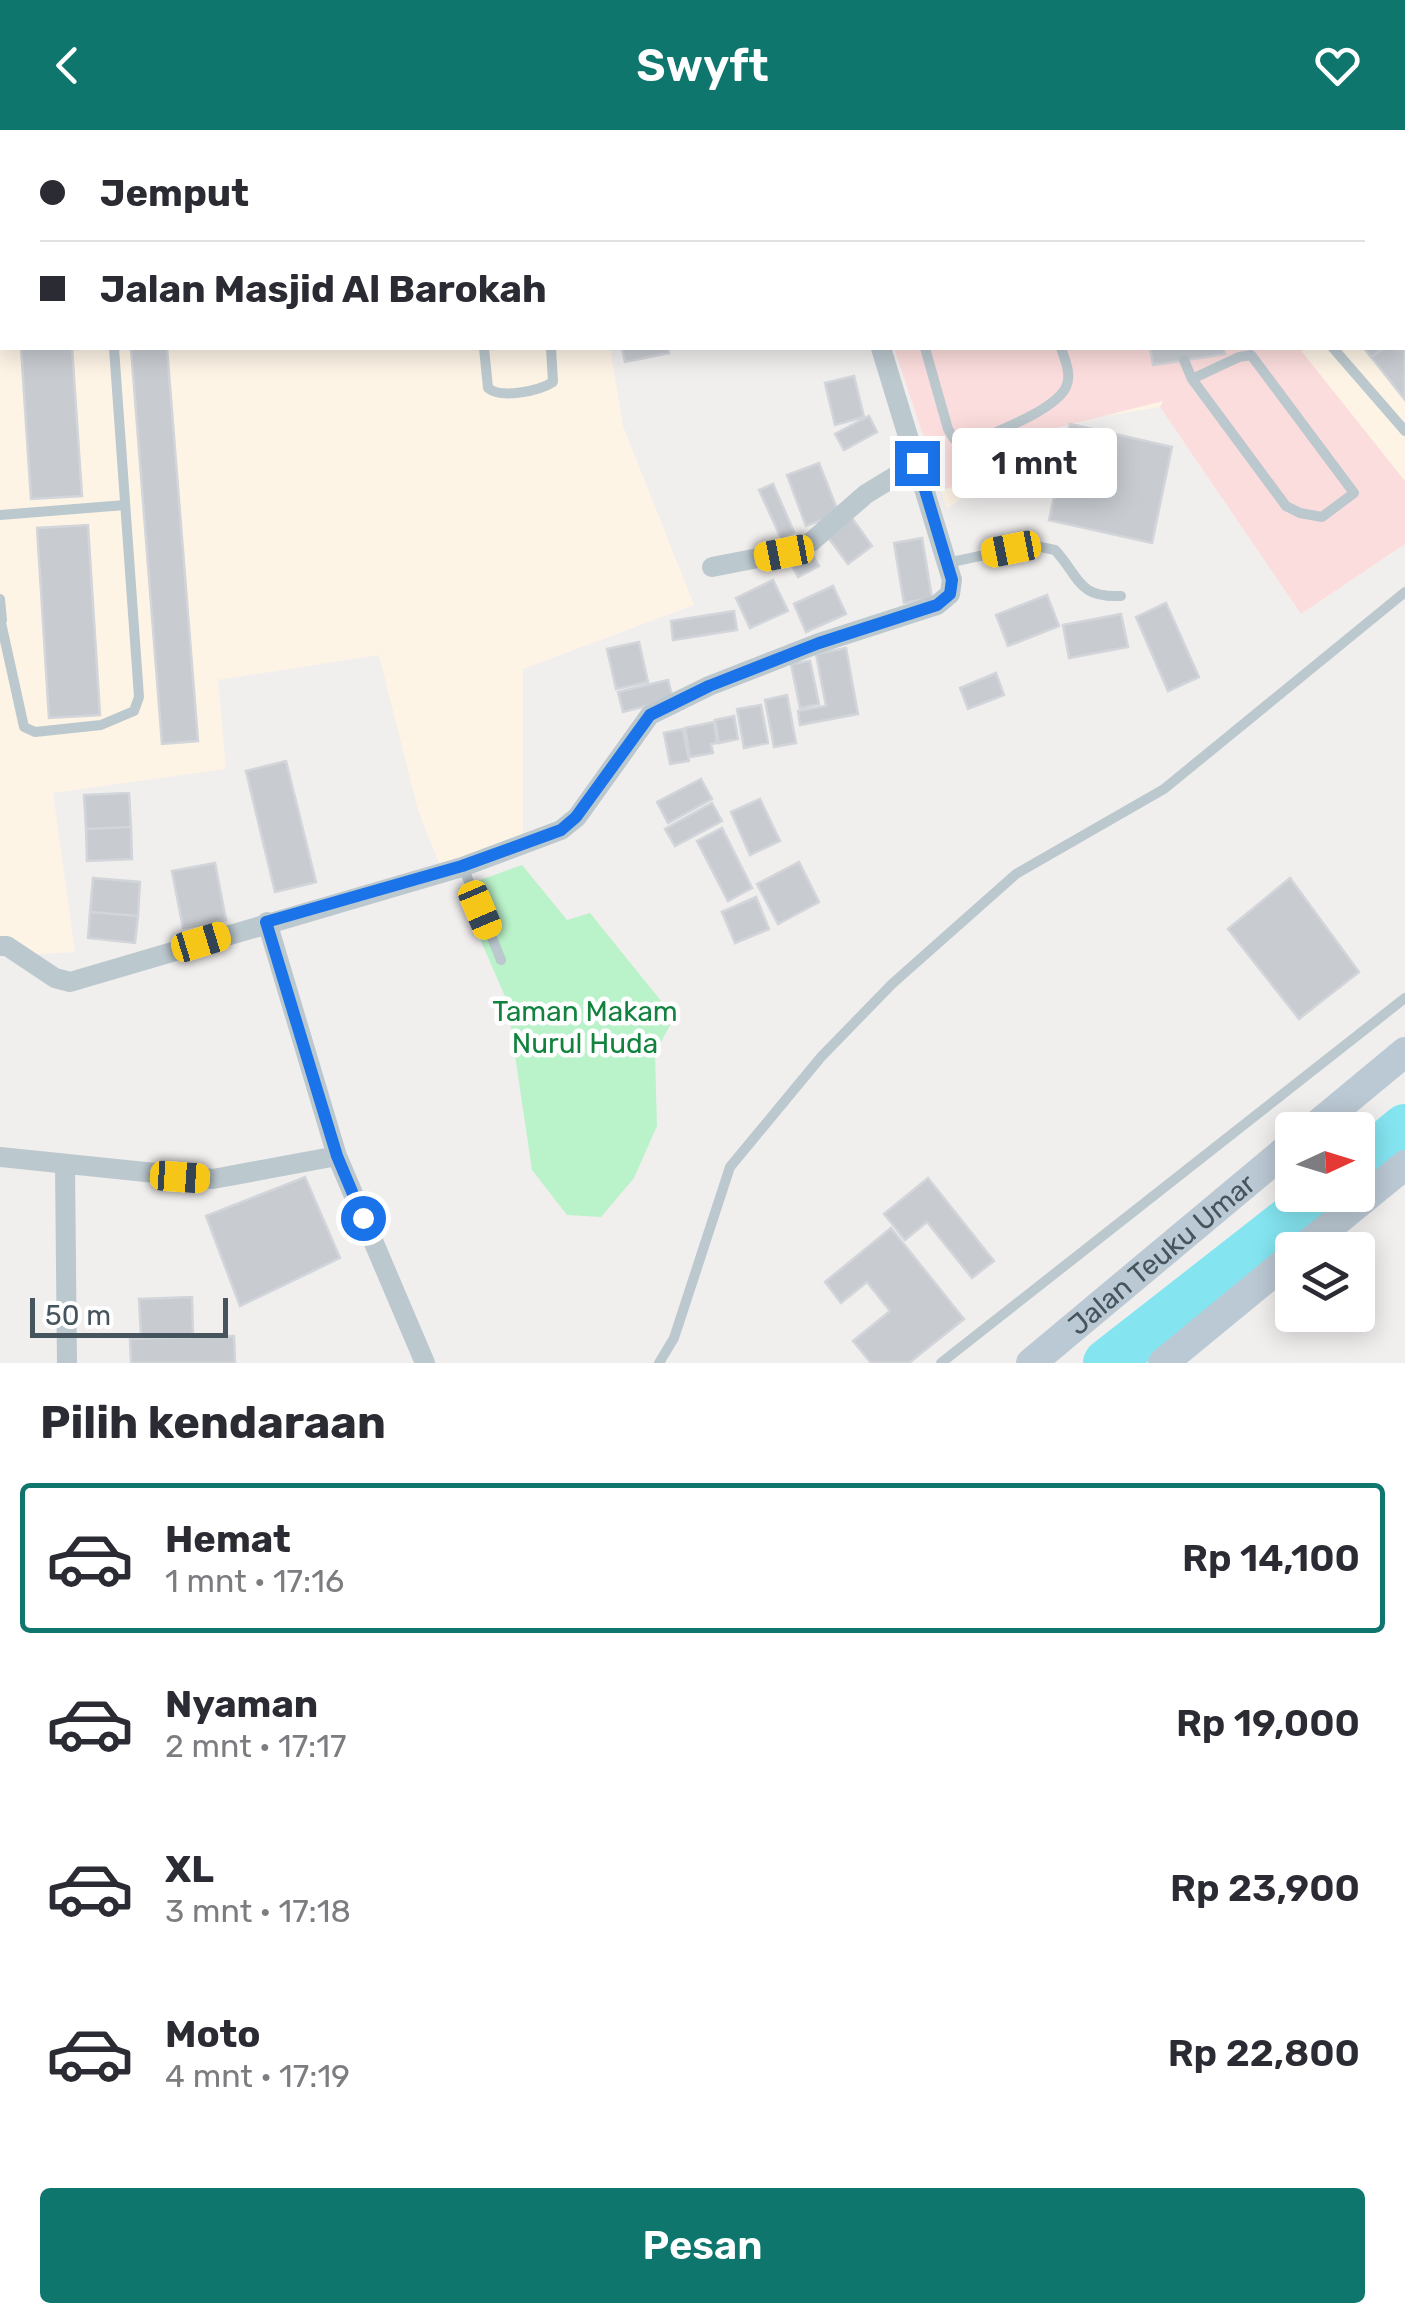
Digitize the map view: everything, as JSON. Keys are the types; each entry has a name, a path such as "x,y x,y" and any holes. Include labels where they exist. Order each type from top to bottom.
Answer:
{"main road":[{"path":"1333,1112 1405,1052"},
{"name":"Jalan Teuku Umar","path":"1030,1363 1275,1160"},
{"path":"1323,1232 1405,1165"},
{"path":"1163,1363 1275,1271"}],"street":[{"path":"0,946 7,946 54,978 70,982 462,866 561,830 576,817 650,715 709,686 819,643 937,605 950,594 949,572 882,350"},
{"path":"712,567 784,553 811,542 866,494 917,463"},
{"path":"266,922 337,1156 424,1363"},
{"path":"0,1157 212,1179 337,1156"},
{"path":"64,1166 68,1363"}],"lane":[{"path":"0,598 24,727 35,732 101,725 134,711 139,697 114,350"},
{"path":"484,350 488,388 495,394 549,385 554,378 551,350"},
{"path":"926,350 948,430 954,439 968,444 1060,396 1069,374 1063,350"},
{"path":"1336,350 1405,431"},
{"path":"1184,360 1192,378 1286,506 1322,516 1354,493 1251,355 1192,378"},
{"path":"0,515 126,504"},
{"path":"949,572 1032,545 1054,550 1082,588 1102,597 1121,596"},
{"path":"659,1363 674,1338 730,1166 820,1057 892,984 1016,874 1164,789 1405,592"},
{"path":"462,866 501,960"},
{"path":"941,1363 1405,998"}],"shaded area":[{"path":"0,350 610,350 623,426 694,605 523,669 523,834 441,868 418,810 379,655 218,680 226,769 53,793 75,952 0,956"},
{"path":"895,350 1405,350 1405,544 1301,614 1160,407 1060,423 947,509"},
{"path":"895,350 1301,350 1405,481 1405,544 1301,614 1160,407 1163,401 1048,430 1034,467 941,490"}],"green space":[{"name":"Taman Makam Nurul Huda","path":"522,865 567,920 590,913 674,1017 655,1054 657,1126 634,1178 601,1217 567,1215 532,1170 507,1001 458,888"}],"building":[{"path":"21,350 72,350 82,496 31,499"},
{"path":"131,350 167,350 198,741 162,744"},
{"path":"622,350 668,350 669,353 625,362"},
{"path":"1150,350 1224,350 1225,354 1153,365"},
{"path":"1366,350 1405,350 1405,400"},
{"path":"854,376 864,417 835,425 825,383"},
{"path":"869,416 877,432 844,450 835,434"},
{"path":"1070,424 1172,447 1152,543 1049,520"},
{"path":"819,463 839,514 806,526 787,475"},
{"path":"773,484 794,532 781,538 759,490"},
{"path":"852,518 872,546 848,564 827,536"},
{"path":"88,525 100,715 49,718 37,528"},
{"path":"922,538 932,598 904,603 894,543"},
{"path":"809,549 819,566 798,577 789,560"},
{"path":"773,580 788,611 750,628 736,598"},
{"path":"833,586 846,614 806,632 794,604"},
{"path":"1047,595 1059,626 1008,646 996,615"},
{"path":"1166,603 1199,677 1168,691 1136,617"},
{"path":"734,611 737,630 673,640 671,621"},
{"path":"1121,614 1128,647 1069,658 1063,625"},
{"path":"639,642 648,682 616,689 607,649"},
{"path":"846,648 858,714 800,725 798,711 826,706 816,654"},
{"path":"810,661 819,704 800,708 791,664"},
{"path":"996,673 1004,695 968,709 960,688"},
{"path":"668,680 673,699 623,712 618,692"},
{"path":"787,695 796,743 774,747 765,700"},
{"path":"761,705 768,743 744,748 737,709"},
{"path":"734,716 738,739 719,743 715,720"},
{"path":"714,722 717,743 711,744 713,753 690,757 685,728"},
{"path":"683,729 689,761 670,764 664,733"},
{"path":"286,761 316,882 275,892 246,771"},
{"path":"701,779 712,799 668,823 657,802"},
{"path":"129,793 131,827 86,829 84,795"},
{"path":"760,799 780,841 750,855 731,812"},
{"path":"712,803 722,821 675,846 665,829"},
{"path":"131,827 132,859 87,861 86,829"},
{"path":"722,828 752,888 728,901 697,841"},
{"path":"799,862 819,902 778,924 757,884"},
{"path":"215,863 226,920 183,928 172,871"},
{"path":"93,878 140,882 138,916 90,912"},
{"path":"1290,878 1359,972 1299,1019 1228,929"},
{"path":"756,897 769,929 735,943 722,912"},
{"path":"90,912 138,916 135,943 88,938"},
{"path":"305,1177 340,1258 240,1306 206,1216"},
{"path":"928,1178 994,1261 972,1278 927,1222 905,1240 884,1214"},
{"path":"891,1228 964,1319 909,1363 871,1363 853,1341 890,1311 867,1282 841,1303 825,1282"},
{"path":"192,1297 193,1334 141,1336 139,1299"},
{"path":"234,1336 235,1363 131,1363 130,1339"}],"waterway":[{"path":"1375,1153 1405,1128"},
{"path":"1107,1363 1300,1212"}],"route":[{"path":"363,1218 337,1156 266,922 462,866 561,830 576,817 650,715 709,686 819,643 937,605 950,594 952,580 917,463"}]}
